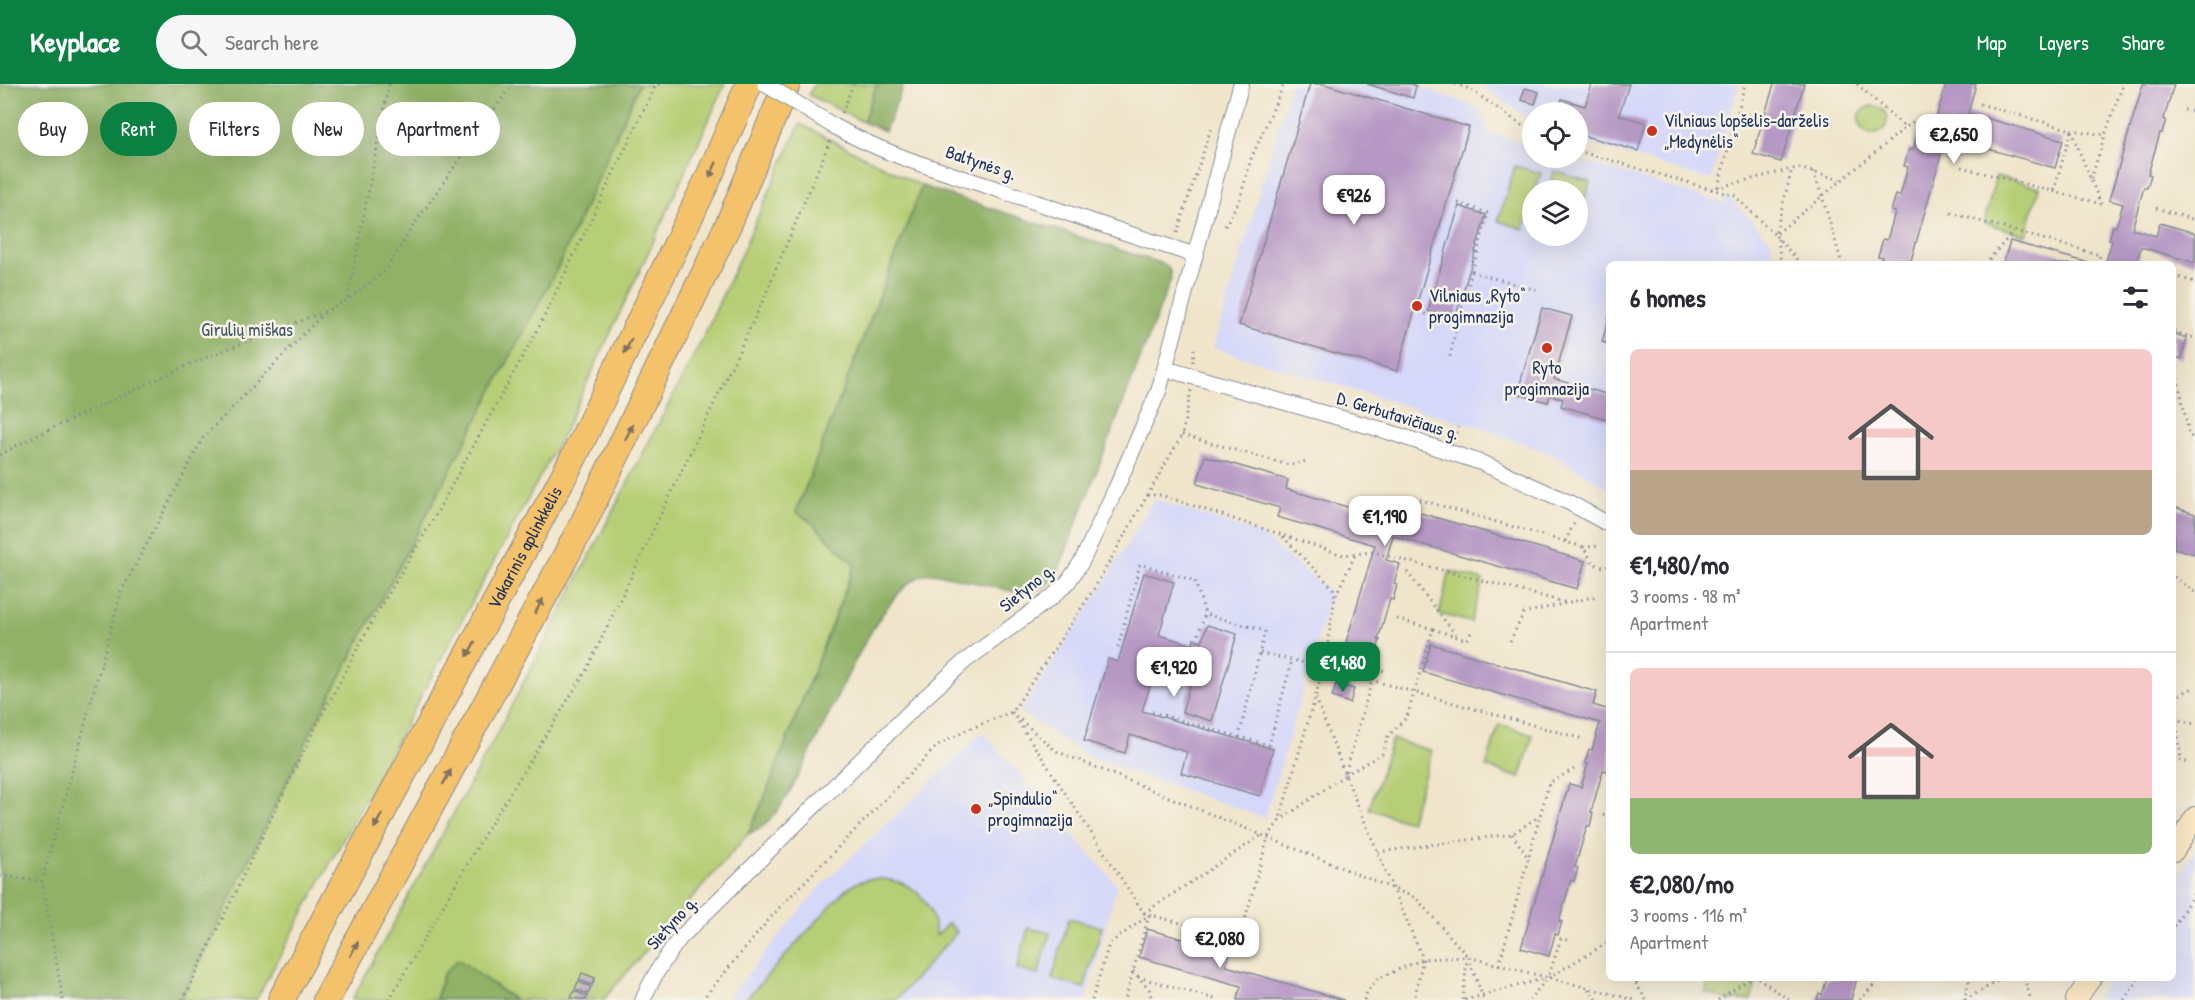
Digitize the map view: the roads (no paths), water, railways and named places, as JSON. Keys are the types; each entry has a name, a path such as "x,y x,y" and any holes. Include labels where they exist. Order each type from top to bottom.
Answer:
{"highway":[{"name":"Vakarinis aplinkkelis","path":"281,1000 575,455 708,179 749,84"},
{"path":"326,1000 582,526 729,223 787,84"}],"main road":[{"path":"2176,848 2195,817"},
{"path":"2076,1000 2089,981"}],"street":[{"name":"Baltynės g.","path":"765,84 834,126 885,150 1114,230 1195,255"},
{"name":"Sietyno g.","path":"642,1000 664,959 680,938 965,661 1051,598 1068,582 1082,561 1118,484 1166,369 1241,84"},
{"name":"D. Gerbutavičiaus g.","path":"1166,369 1383,430 1460,455 1527,482 1606,523"}],"place":[{"name":"Vilniaus lopšelis-darželis „Medynėlis“","path":"1652,131"},
{"name":"Vilniaus „Ryto“ progimnazija","path":"1417,306"},
{"name":"Ryto progimnazija","path":"1547,348"},
{"name":"„Spindulio“ progimnazija","path":"976,809"}],"park label":[{"name":"Girulių miškas","path":"247,330"}]}
